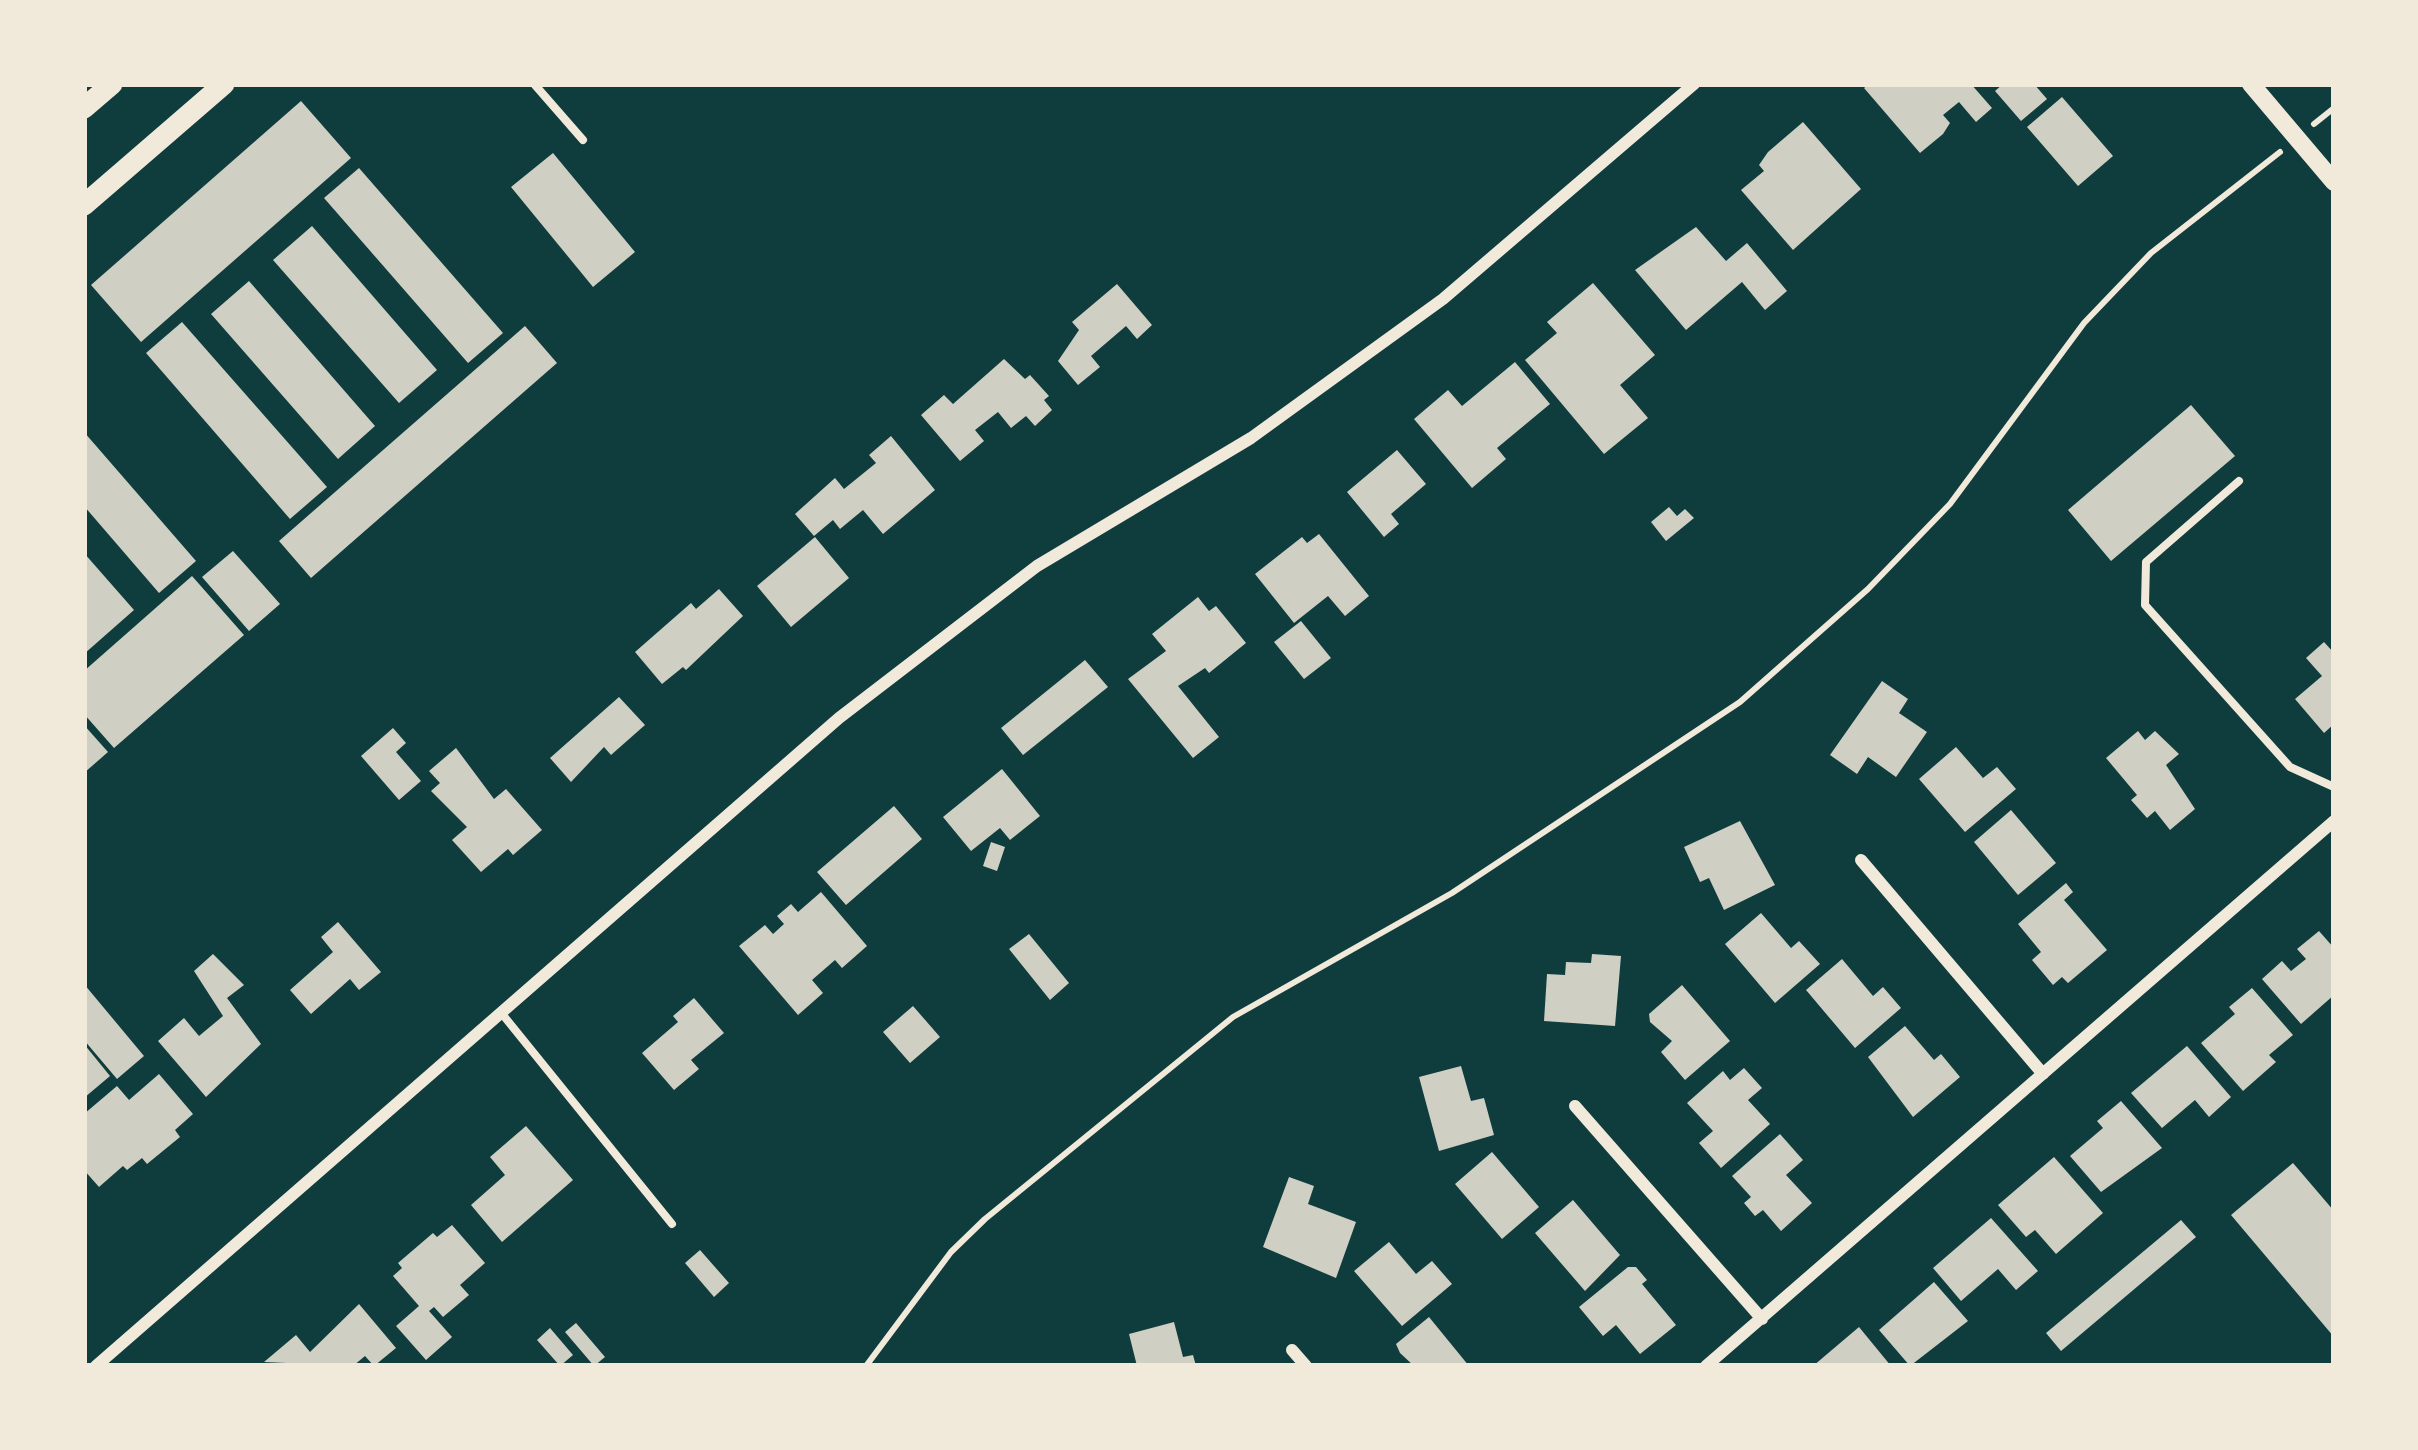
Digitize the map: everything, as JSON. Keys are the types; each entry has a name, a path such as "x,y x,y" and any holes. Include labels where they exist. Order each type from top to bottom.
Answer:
{"main road":[{"path":"84,109 112,84"},
{"path":"84,205 224,84"}],"street":[{"path":"96,1366 839,718 1037,566 1251,438 1443,299 1694,84"},
{"path":"2251,84 2334,182"},
{"path":"1706,1366 2334,821"},
{"path":"1861,860 2043,1073"},
{"path":"1575,1106 1762,1319"},
{"path":"1292,1350 1306,1366"}],"lane":[{"path":"536,85 583,140"},
{"path":"2239,481 2146,562 2145,604 2290,767 2334,787"},
{"path":"503,1015 672,1224"}],"path":[{"path":"2308,129 2334,108"},
{"path":"866,1366 894,1322 986,1219 1233,1017 1452,893 1740,702 1799,653 1949,504 2084,322 2151,253 2286,146"}],"building":[{"path":"1869,84 1971,84 1992,108 1976,122 1959,102 1943,115 1950,123 1943,134 1920,153 1864,88"},
{"path":"2003,84 2034,84 2047,99 2021,121 1995,91"},
{"path":"2062,97 2113,156 2078,186 2027,127"},
{"path":"301,101 351,158 141,342 91,285"},
{"path":"1803,122 1861,189 1793,250 1741,190 1764,171 1759,165 1768,152"},
{"path":"553,153 635,252 593,287 511,187"},
{"path":"359,168 503,333 468,363 324,198"},
{"path":"312,226 437,370 399,403 273,260"},
{"path":"1696,227 1726,261 1747,243 1787,291 1765,310 1742,282 1686,330 1635,270"},
{"path":"249,281 375,426 338,459 211,314"},
{"path":"1593,283 1655,355 1620,385 1648,418 1604,454 1525,360 1557,333 1547,322"},
{"path":"1117,284 1152,325 1137,339 1126,326 1091,356 1100,367 1078,385 1058,361 1079,330 1072,322"},
{"path":"182,322 327,487 290,519 146,353"},
{"path":"525,326 557,363 311,578 279,541"},
{"path":"1004,359 1025,379 1030,375 1049,396 1044,400 1052,410 1035,426 1026,416 1011,428 998,412 975,430 984,441 960,461 921,415 944,395 953,404"},
{"path":"1515,362 1550,404 1497,448 1506,459 1472,488 1414,419 1448,390 1462,406"},
{"path":"2191,405 2235,456 2111,561 2068,510"},
{"path":"84,432 196,561 159,593 84,506"},
{"path":"891,436 935,490 883,534 863,510 840,529 833,520 814,536 795,514 835,478 844,489 876,463 869,455"},
{"path":"1397,450 1426,484 1391,514 1399,524 1384,537 1347,492"},
{"path":"1669,507 1677,516 1685,509 1694,518 1666,541 1651,522"},
{"path":"1319,534 1369,596 1345,616 1328,596 1294,623 1255,574 1302,537 1307,543"},
{"path":"815,537 849,578 791,627 757,586"},
{"path":"233,551 280,604 249,631 202,577"},
{"path":"84,553 134,610 84,654"},
{"path":"192,576 244,635 114,748 84,714 84,671"},
{"path":"719,589 743,616 686,670 683,667 662,684 635,652 691,603 696,609"},
{"path":"1198,597 1209,611 1216,606 1246,643 1209,673 1205,668 1178,686 1219,737 1193,758 1128,679 1166,651 1152,634"},
{"path":"1301,621 1331,658 1304,679 1274,642"},
{"path":"2324,642 2334,653 2334,724 2324,733 2295,699 2322,676 2306,658"},
{"path":"1085,660 1108,687 1023,755 1001,728"},
{"path":"1882,681 1908,699 1899,713 1927,732 1896,777 1868,757 1857,774 1830,755"},
{"path":"619,697 645,725 611,755 604,747 571,782 550,758"},
{"path":"84,725 108,752 84,773"},
{"path":"393,728 406,743 396,752 421,781 399,800 361,756"},
{"path":"2138,731 2145,740 2155,731 2179,754 2166,765 2195,809 2170,830 2155,811 2147,818 2131,800 2137,795 2106,758"},
{"path":"1956,747 1983,778 1997,767 2016,789 1965,832 1919,779"},
{"path":"456,748 494,799 506,789 542,830 513,855 508,849 481,872 452,840 467,827 431,791 440,783 429,771"},
{"path":"1002,769 1040,816 1010,840 1000,828 971,851 943,817"},
{"path":"894,806 922,839 846,905 817,872"},
{"path":"2011,810 2056,863 2018,895 1974,842"},
{"path":"1740,821 1775,885 1724,910 1709,878 1700,882 1684,847"},
{"path":"991,842 1005,847 997,871 983,866"},
{"path":"2066,883 2073,892 2064,900 2107,950 2068,983 2062,977 2053,985 2032,960 2041,952 2018,924"},
{"path":"821,892 867,946 842,968 835,960 812,980 823,993 798,1015 739,946 765,925 773,934 784,924 777,916 791,904 798,912"},
{"path":"1761,913 1791,948 1799,941 1820,964 1775,1003 1725,944"},
{"path":"338,922 381,972 359,990 350,979 311,1014 290,990 333,952 321,937"},
{"path":"2319,931 2334,948 2334,995 2301,1024 2262,979 2282,961 2291,971 2306,959 2297,949"},
{"path":"1029,934 1069,983 1050,1000 1009,949"},
{"path":"213,954 244,985 227,998 261,1044 206,1097 158,1041 184,1018 199,1036 223,1016 194,971"},
{"path":"1592,954 1621,956 1615,1026 1544,1021 1547,974 1565,975 1566,962 1591,963"},
{"path":"1842,959 1873,996 1883,987 1901,1008 1855,1048 1806,990"},
{"path":"84,984 144,1056 117,1079 84,1040"},
{"path":"1682,985 1730,1041 1685,1080 1661,1052 1672,1041 1650,1022 1649,1014"},
{"path":"2252,988 2293,1035 2269,1055 2276,1062 2243,1091 2201,1043 2235,1014 2229,1007"},
{"path":"694,998 724,1033 691,1060 699,1069 674,1090 642,1053 678,1022 673,1016"},
{"path":"913,1006 940,1037 910,1063 883,1032"},
{"path":"1905,1026 1934,1060 1941,1054 1960,1077 1913,1117 1868,1057"},
{"path":"84,1044 110,1076 84,1098"},
{"path":"2187,1046 2231,1097 2209,1117 2195,1100 2162,1128 2131,1093"},
{"path":"1461,1066 1471,1101 1484,1098 1494,1135 1439,1151 1419,1077"},
{"path":"1744,1068 1762,1088 1748,1100 1770,1124 1721,1168 1699,1143 1713,1131 1687,1103 1723,1071 1730,1080"},
{"path":"159,1074 193,1114 175,1130 180,1137 147,1164 142,1158 127,1170 123,1166 99,1187 84,1170 84,1114 117,1086 129,1100"},
{"path":"2121,1101 2162,1148 2101,1192 2070,1156 2103,1128 2097,1121"},
{"path":"526,1126 573,1180 502,1242 471,1205 505,1175 490,1157"},
{"path":"1780,1134 1803,1160 1786,1175 1812,1203 1781,1231 1763,1210 1755,1216 1744,1203 1751,1197 1732,1176"},
{"path":"1492,1152 1539,1207 1502,1239 1455,1184"},
{"path":"2054,1157 2103,1213 2056,1254 2035,1230 2026,1237 1998,1205"},
{"path":"2293,1163 2334,1211 2334,1337 2231,1215"},
{"path":"1289,1177 1314,1186 1308,1204 1356,1222 1336,1278 1263,1247"},
{"path":"1573,1200 1620,1255 1585,1291 1535,1233"},
{"path":"1991,1218 2038,1271 2016,1290 1998,1269 1961,1301 1933,1268"},
{"path":"2181,1220 2196,1237 2061,1351 2046,1333"},
{"path":"452,1225 485,1263 460,1285 469,1295 443,1317 434,1307 429,1311 452,1337 426,1360 396,1326 419,1306 393,1276 402,1268 398,1263 433,1233 437,1237"},
{"path":"1389,1242 1416,1274 1432,1261 1452,1284 1402,1326 1354,1271"},
{"path":"700,1250 729,1283 714,1297 685,1263"},
{"path":"1628,1267 1636,1267 1647,1280 1642,1284 1676,1325 1640,1354 1616,1325 1603,1336 1579,1307"},
{"path":"1934,1282 1968,1321 1910,1366 1879,1330"},
{"path":"359,1304 396,1348 374,1366 365,1356 353,1366 264,1362 296,1335 310,1352"},
{"path":"1429,1317 1469,1366 1414,1366 1400,1353 1396,1344"},
{"path":"1174,1322 1183,1357 1193,1355 1196,1366 1137,1366 1129,1334"},
{"path":"576,1323 605,1357 594,1366 565,1332"},
{"path":"1859,1327 1891,1366 1813,1366"},
{"path":"550,1328 573,1355 560,1366 537,1340"}]}
